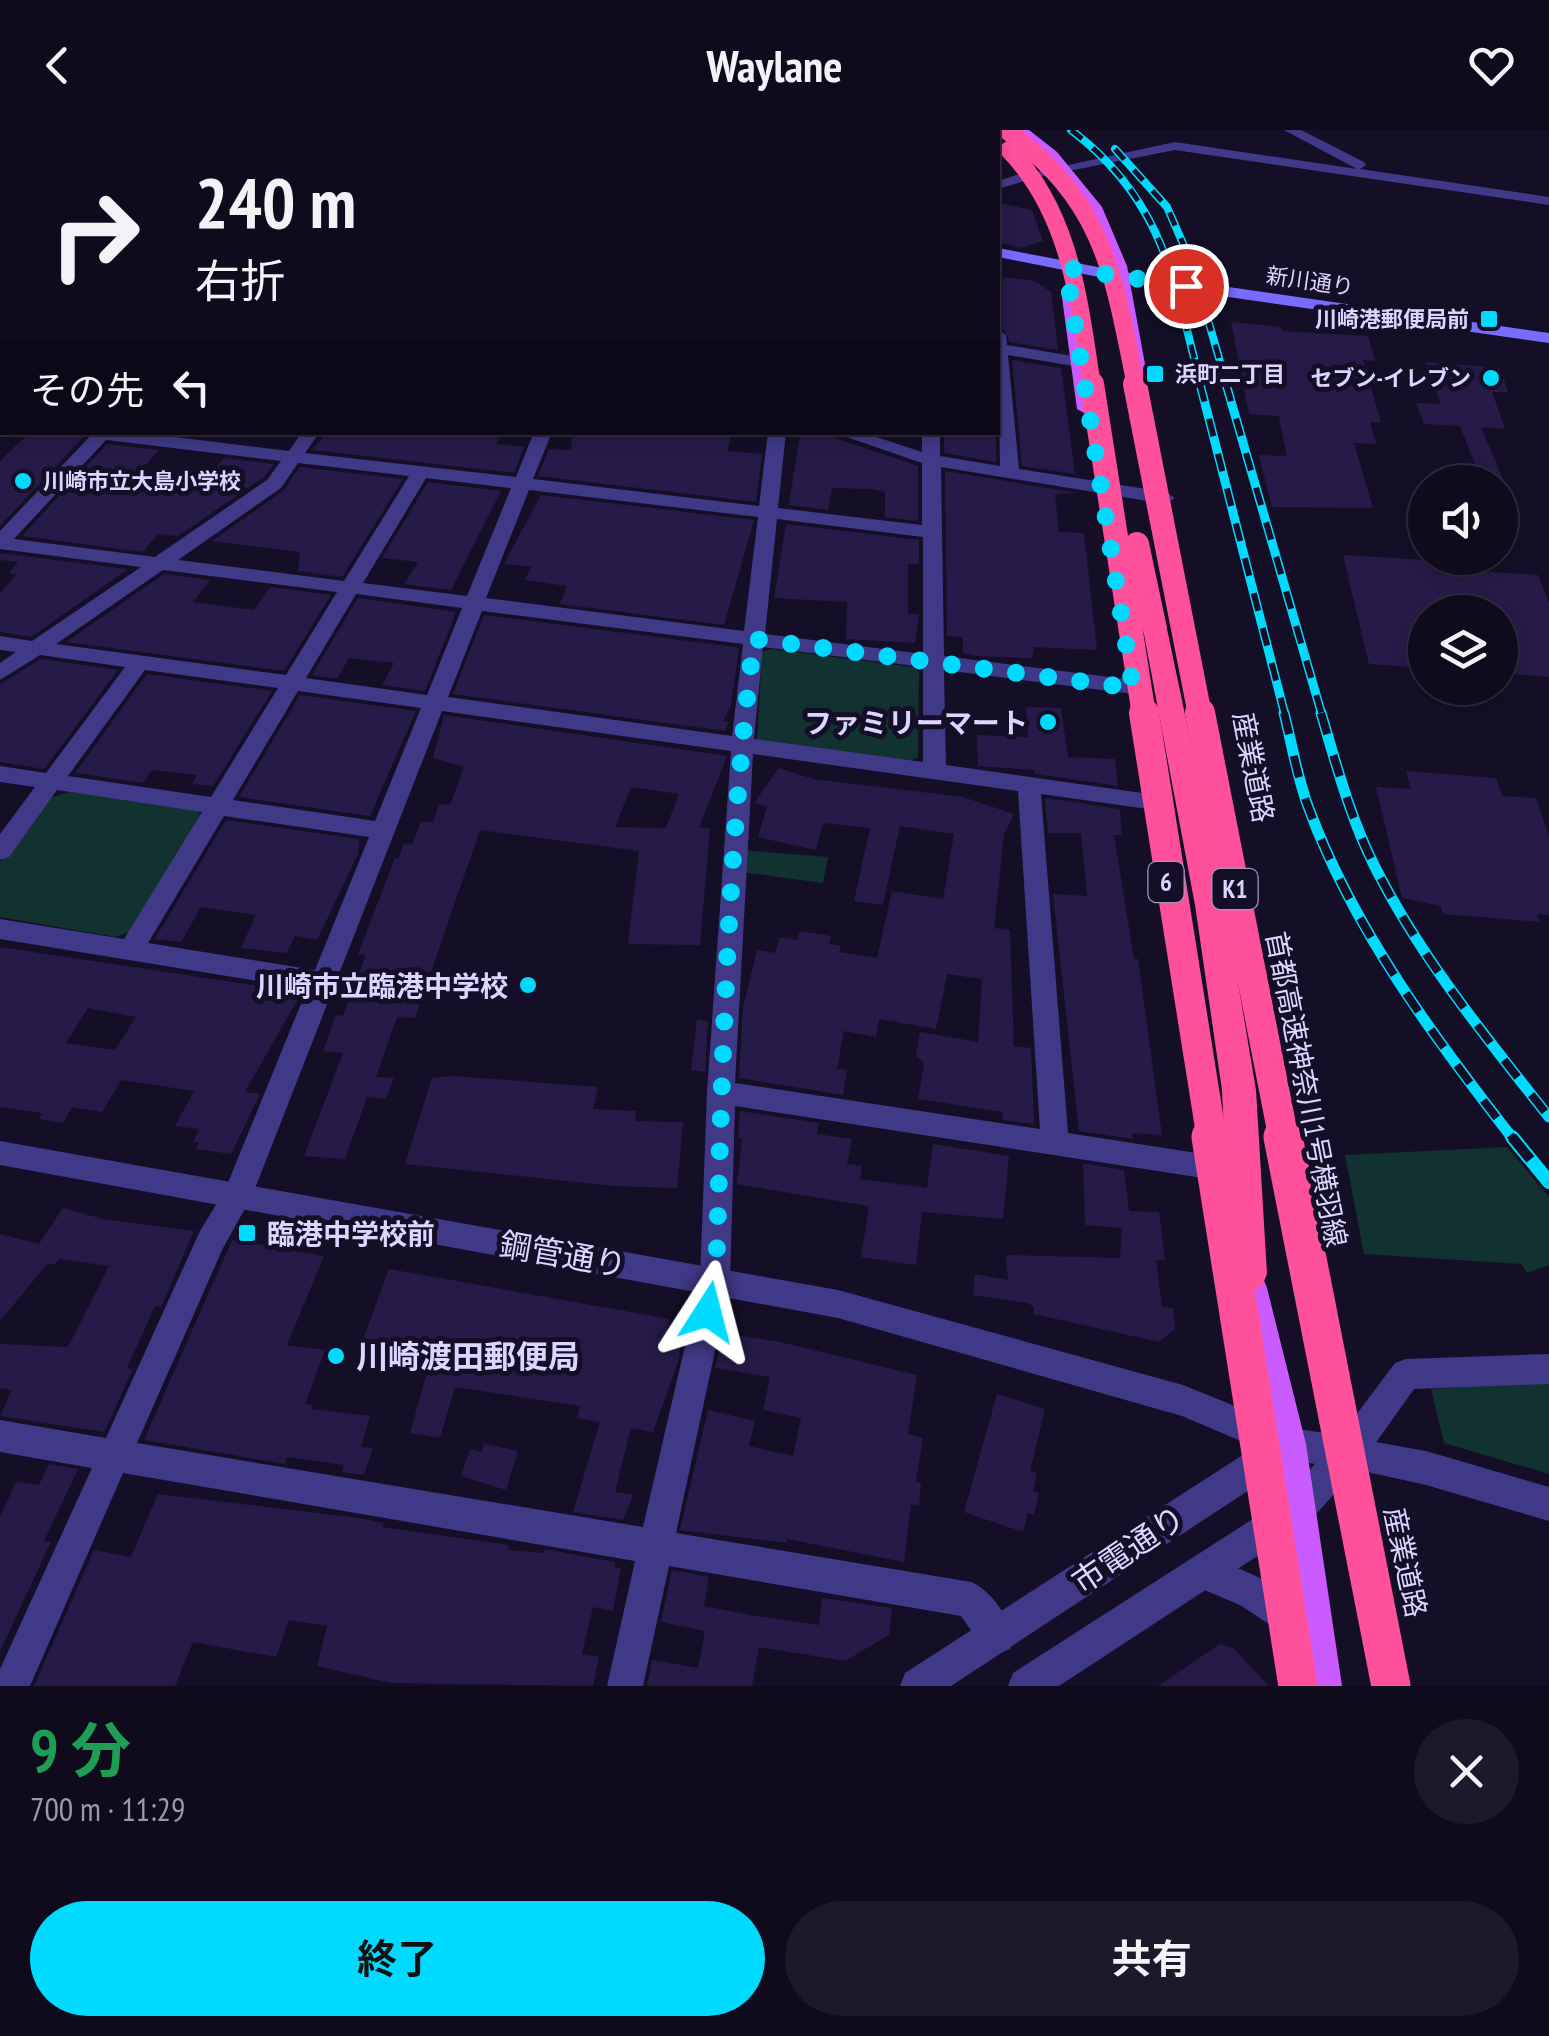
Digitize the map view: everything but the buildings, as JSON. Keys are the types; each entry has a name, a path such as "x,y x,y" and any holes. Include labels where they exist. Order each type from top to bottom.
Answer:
{"highway":[{"name":"首都高速神奈川1号横羽線","path":"1006,130 1058,172 1088,208 1105,244 1394,1686"},
{"name":"K1","path":"1000,142 1032,173 1052,204 1064,234 1080,308 1298,1686"},
{"path":"1080,308 1100,357 1160,629 1222,785"},
{"path":"1122,316 1122,404 1239,1090 1249,1274"}],"main road":[{"name":"産業道路","path":"1021,130 1084,186 1106,226 1124,277 1394,1686"},
{"name":"6","path":"1000,155 1023,177 1053,224 1066,268 1148,801 1289,1444 1324,1686"},
{"name":"新川通り","path":"1000,253 1124,277 1549,338"},
{"name":"新川通り","path":"1000,262 1066,268"}],"street":[{"path":"1291,130 1376,174"},
{"path":"1000,185 1065,166 1175,146 1549,200"},
{"path":"1000,348 1079,362"},
{"path":"1000,369 1010,473"},
{"path":"0,543 101,435"},
{"path":"120,435 932,532"},
{"path":"0,673 274,484 309,435"},
{"path":"10,1686 218,1225 237,1196 542,435"},
{"path":"625,1686 716,1282 721,1092 742,746 777,435"},
{"path":"851,435 930,460 1166,498"},
{"path":"931,435 935,772"},
{"path":"131,950 420,472"},
{"path":"0,543 1133,688"},
{"path":"0,643 1148,801"},
{"path":"0,850 140,662"},
{"path":"0,774 384,831"},
{"path":"1028,785 1055,1144"},
{"path":"0,929 324,981"},
{"path":"721,1092 1228,1170"},
{"name":"鋼管通り","path":"0,1152 716,1282 920,1324 1183,1401 1289,1444"},
{"name":"市電通り","path":"1026,1686 1296,1511 1348,1453 1406,1374 1549,1369"},
{"path":"0,1436 971,1600 996,1636"},
{"path":"1289,1444 1426,1468 1549,1504"},
{"name":"市電通り","path":"918,1686 1289,1444"},
{"path":"1202,1572 1252,1593 1282,1612 1318,1650"}],"green space":[{"path":"770,649 913,667 919,672 918,757 906,763 757,741 762,652"},
{"path":"70,792 198,811 202,818 134,930 116,937 0,917 0,862 49,798"},
{"path":"742,850 828,857 823,883 741,872"},
{"path":"1507,1147 1549,1197 1549,1265 1527,1273 1521,1264 1364,1254 1345,1155"},
{"path":"1549,1382 1549,1474 1444,1443 1431,1389"}],"railway":[{"path":"1071,130 1102,157 1146,214 1173,277 1201,386"},
{"path":"1115,149 1167,207 1192,264 1227,386"},
{"path":"1200,384 1285,715"},
{"path":"1226,384 1322,715"},
{"path":"1284,713 1305,797 1349,898 1426,1023 1514,1140"},
{"path":"1321,713 1358,828 1392,899 1455,995 1549,1117"},
{"path":"1512,1137 1549,1182"}],"place":[{"name":"川崎港郵便局前","path":"1489,319"},
{"name":"浜町二丁目","path":"1155,374"},
{"name":"セブン-イレブン","path":"1491,378"},
{"name":"川崎市立大島小学校","path":"23,481"},
{"name":"ファミリーマート","path":"1048,722"},
{"name":"川崎市立臨港中学校","path":"528,985"},
{"name":"臨港中学校前","path":"247,1233"},
{"name":"川崎渡田郵便局","path":"336,1356"}],"route":[{"path":"708,1312 716,1282 721,1092 743,734 754,639 1133,688 1066,268 1186,286"}]}
